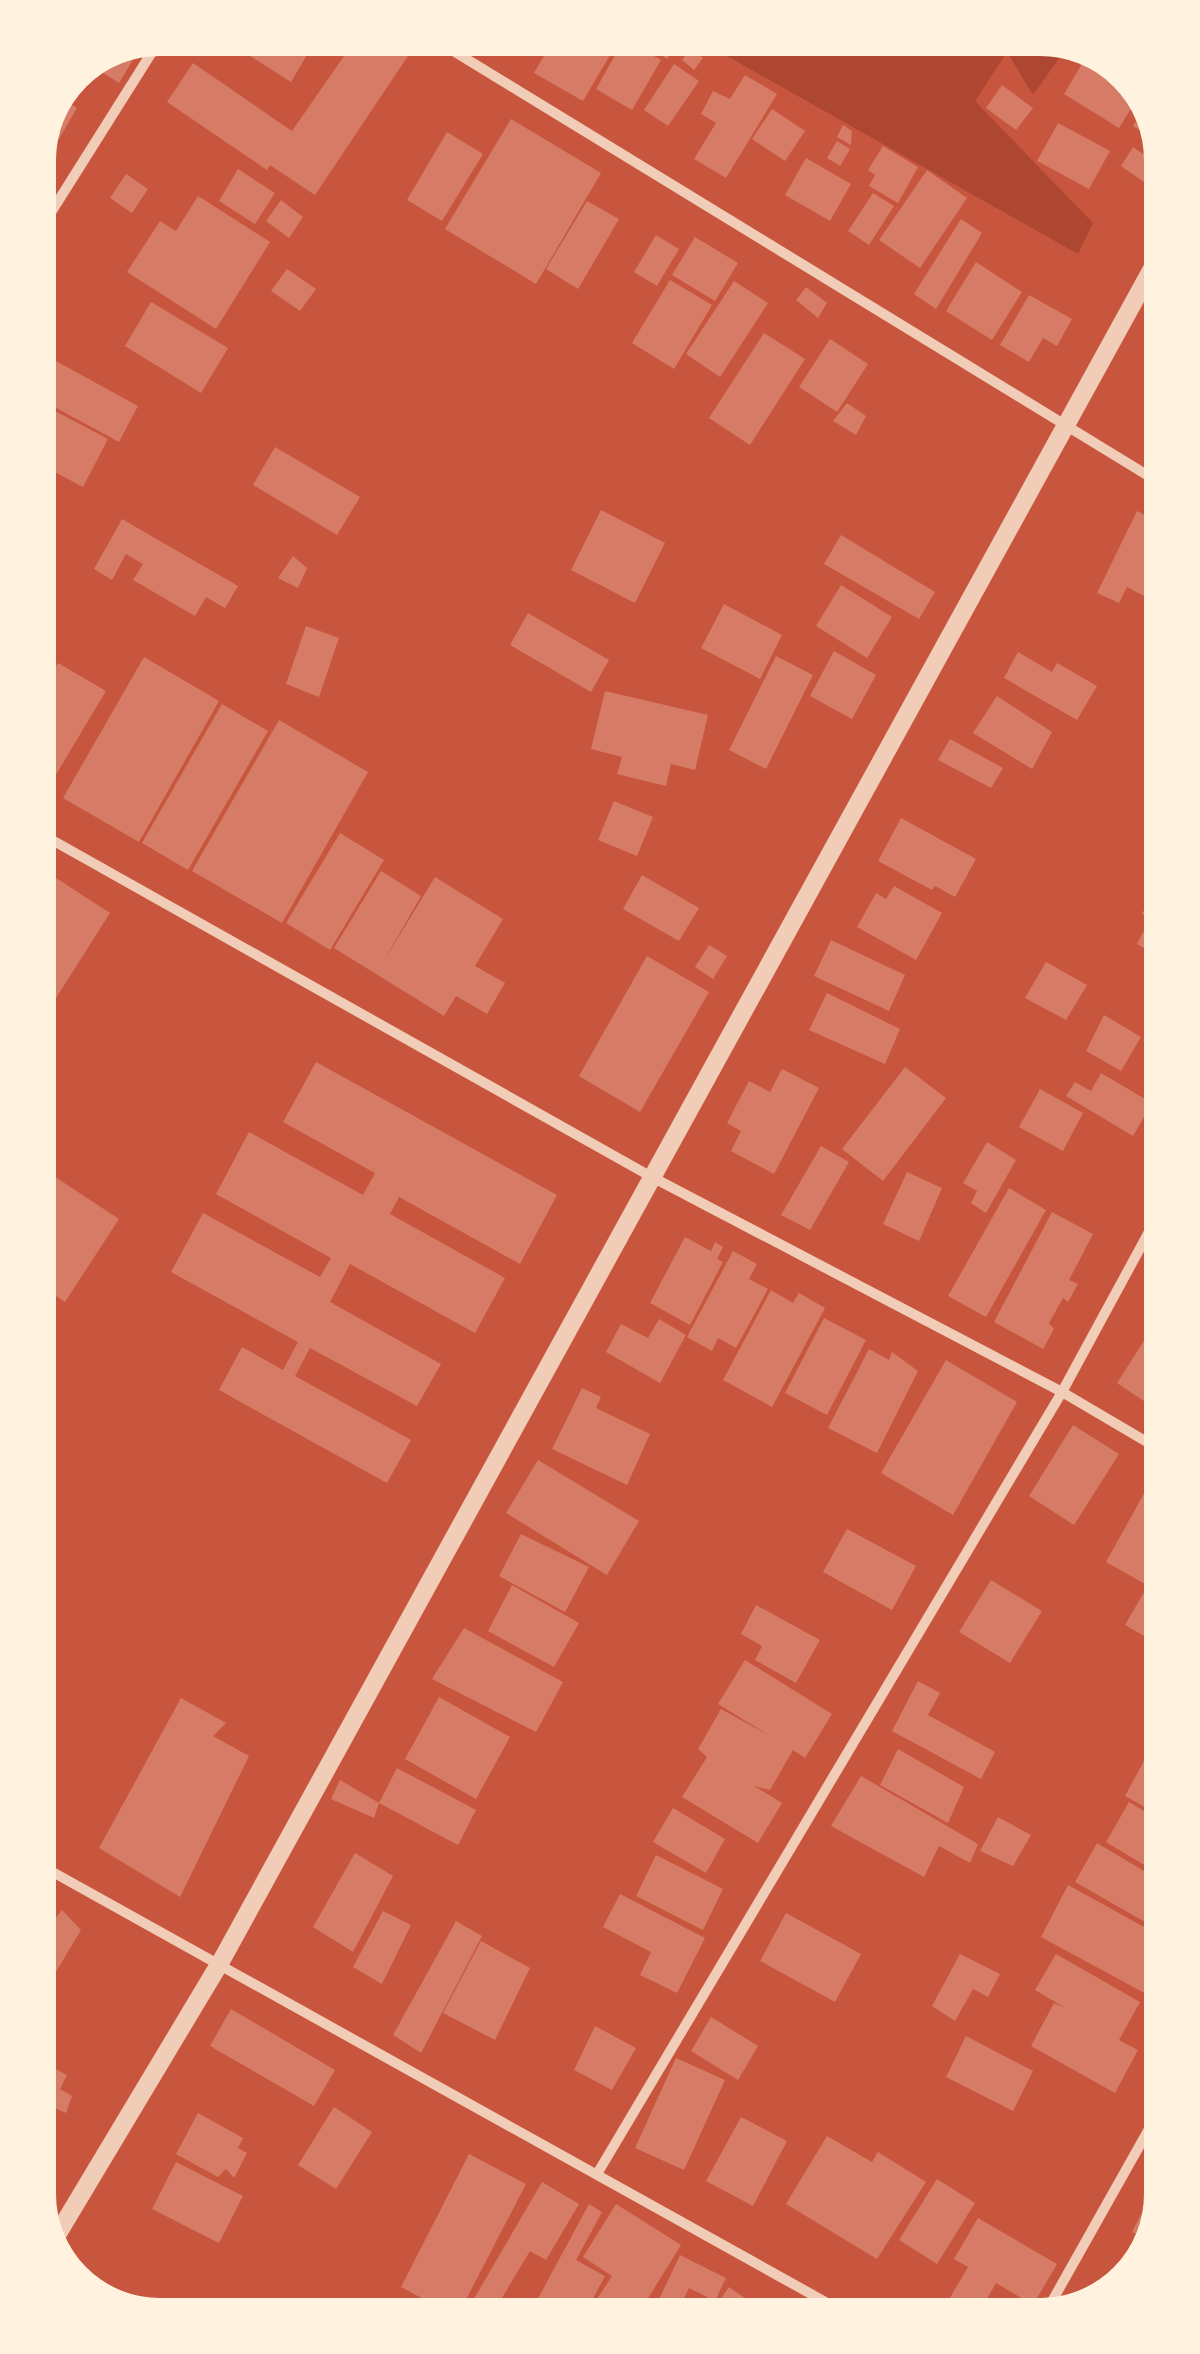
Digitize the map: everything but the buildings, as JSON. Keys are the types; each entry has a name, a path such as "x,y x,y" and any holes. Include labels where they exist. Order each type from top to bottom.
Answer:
{"street":[{"path":"453,50 1150,477"},
{"path":"50,214 152,51"},
{"path":"57,2234 220,1964 1150,273"},
{"path":"50,839 650,1176 1062,1392 1150,1444"},
{"path":"597,2174 1062,1392 1150,1230"},
{"path":"50,1870 829,2304"},
{"path":"1051,2303 1150,2128"}],"shaded area":[{"path":"716,50 1047,50 1063,53 1033,95 1007,52 975,101 1093,223 1078,254"}]}
